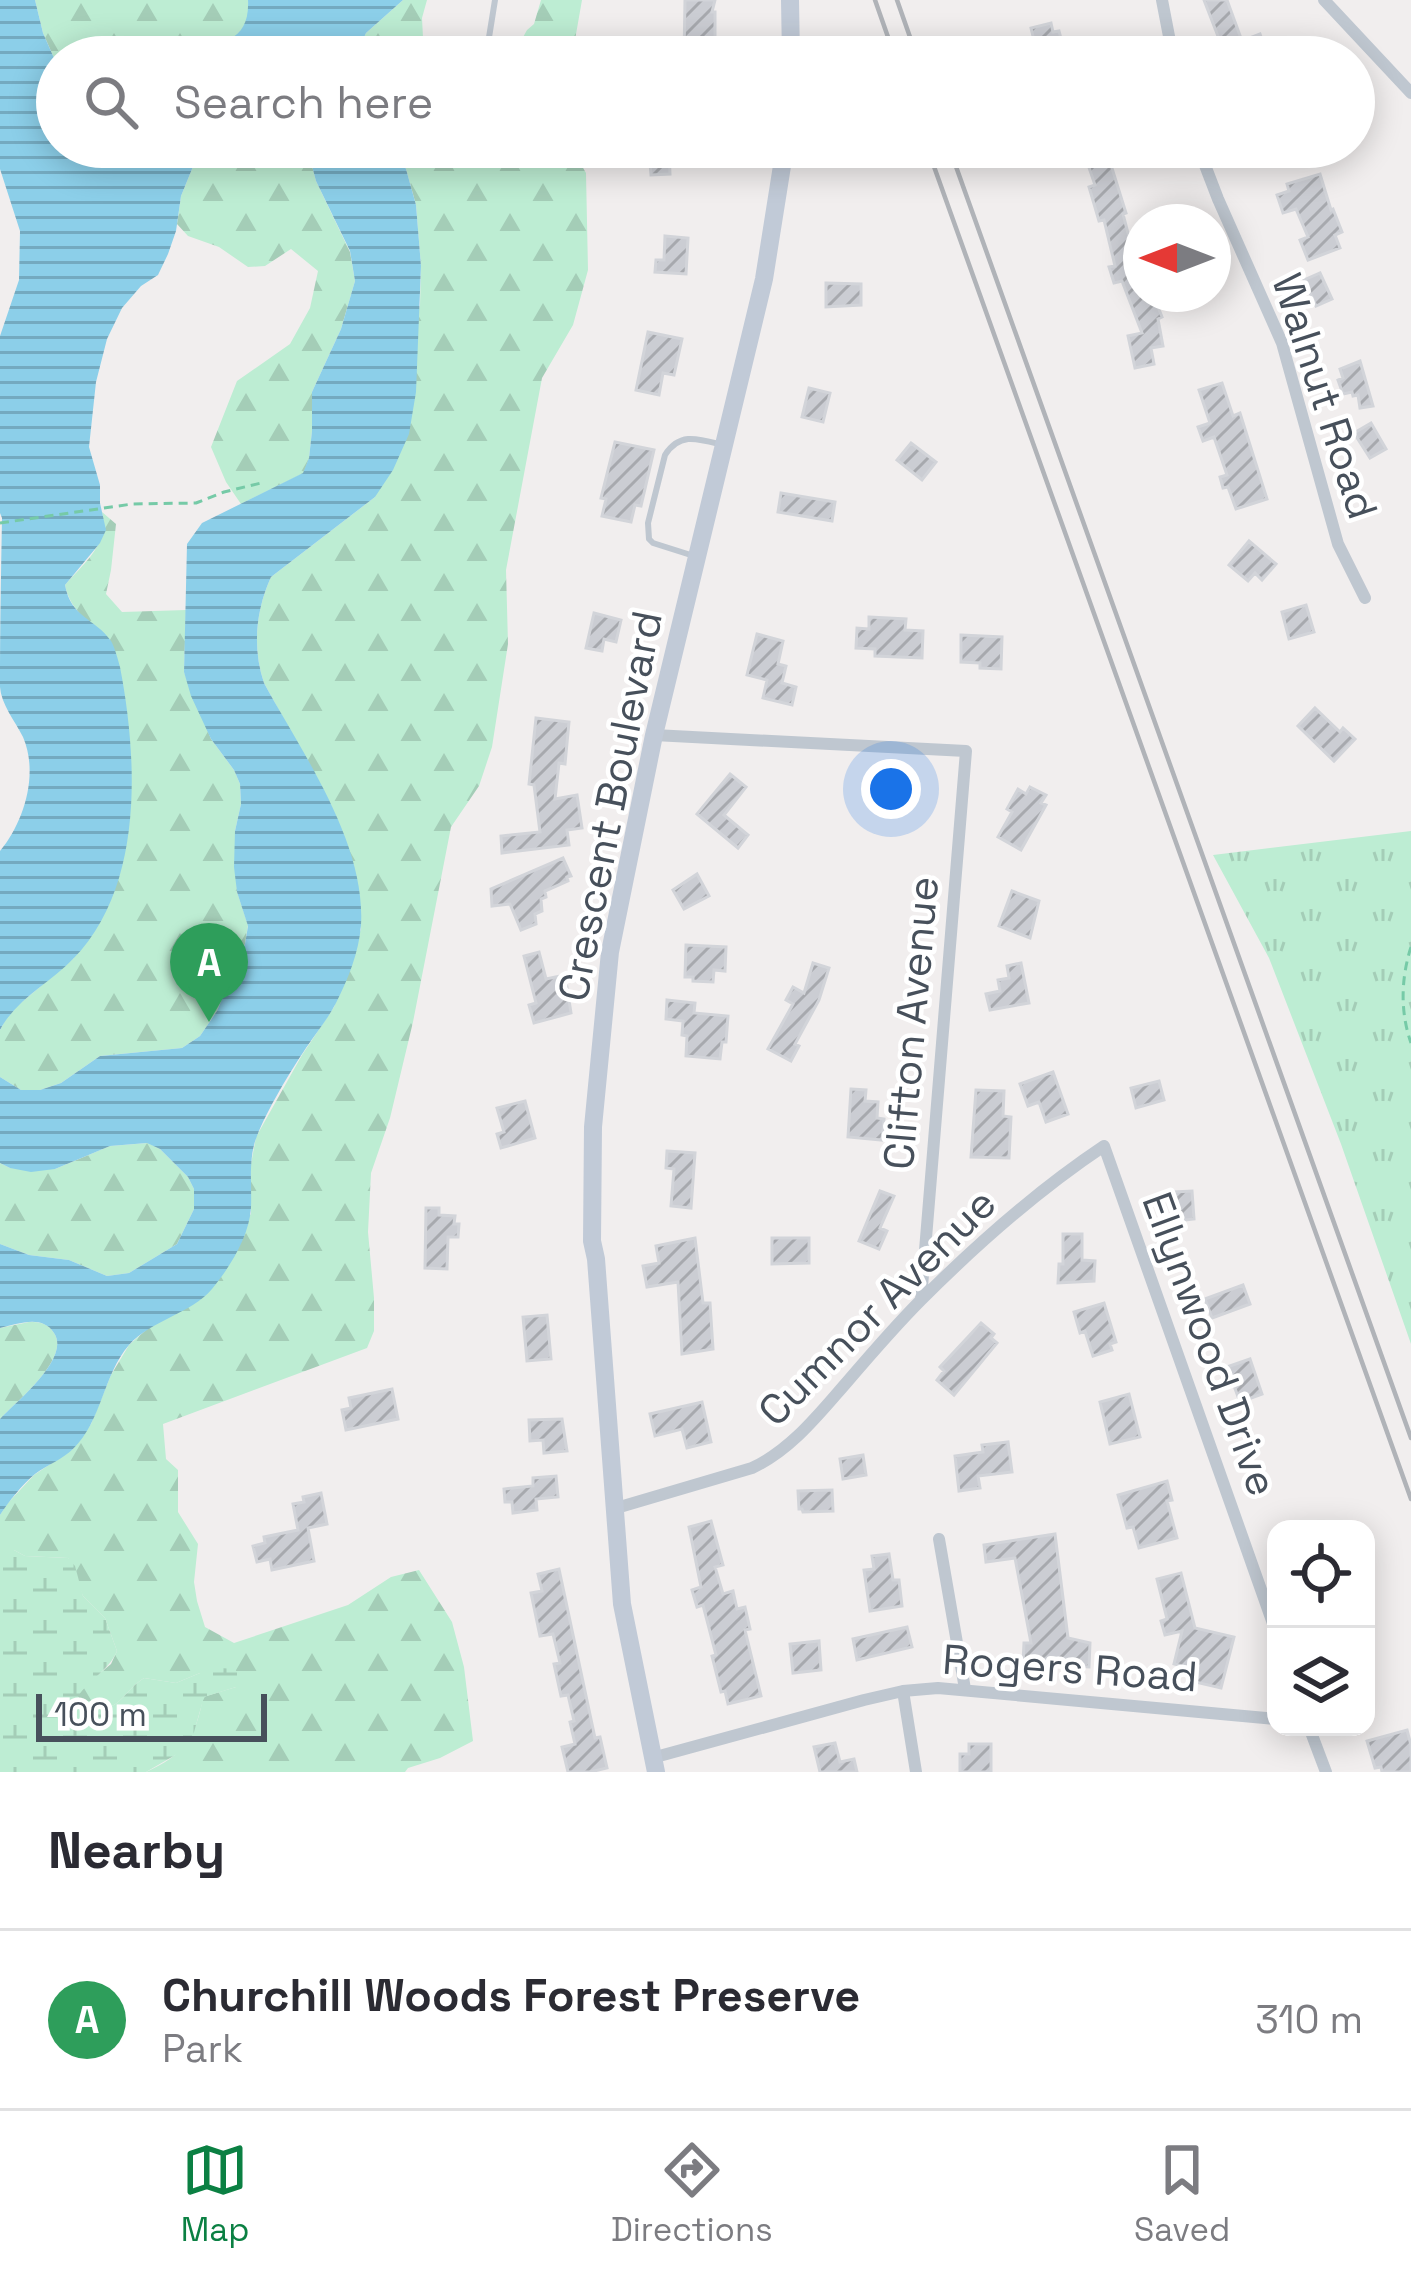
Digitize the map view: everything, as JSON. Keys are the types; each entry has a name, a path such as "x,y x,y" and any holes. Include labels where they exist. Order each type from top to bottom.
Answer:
{"street":[{"path":"790,0 791,36"},
{"path":"1162,0 1168,36"},
{"path":"1324,0 1357,36"},
{"path":"1375,55 1411,94"},
{"name":"Crescent Boulevard","path":"654,1765 622,1604 592,1241 593,1127 610,952 653,735 764,279 782,168"},
{"name":"Walnut Road","path":"1206,168 1282,343 1339,544 1365,598"},
{"name":"Clifton Avenue","path":"653,735 966,752 921,1300"},
{"name":"Cumnor Avenue","path":"613,1508 769,1459 810,1423 921,1300 1015,1214 1104,1146"},
{"name":"Ellynwood Drive","path":"1104,1146 1275,1628"},
{"path":"939,1539 965,1689"},
{"name":"Rogers Road","path":"654,1765 903,1691 965,1689 1267,1718"},
{"path":"903,1691 916,1772"},
{"path":"1312,1736 1326,1772"}],"lane":[{"path":"489,36 495,0"},
{"path":"697,557 649,539 648,523 664,455 675,442 688,437 724,446"}],"path":[{"path":"0,523 132,504 196,503 265,482"},
{"path":"1411,947 1403,1020 1411,1042"}],"green space":[{"path":"35,0 248,0 249,16 237,36 43,33"},
{"path":"403,0 427,0 423,36 366,33"},
{"path":"541,0 582,0 576,36 524,36 534,24"},
{"path":"192,168 313,168 350,252 355,281 341,329 312,392 312,431 304,473 241,504 211,447 237,381 290,344 310,308 318,271 291,249 265,266 248,267 219,247 188,236 177,224"},
{"path":"583,168 588,270 573,325 542,378 506,570 508,644 492,747 479,786 451,827 413,1022 371,1173 368,1232 374,1331 367,1348 163,1424 166,1459 178,1470 178,1512 198,1544 194,1582 205,1627 234,1643 348,1605 391,1577 419,1570 452,1622 464,1667 473,1741 405,1772 146,1772 186,1743 203,1697 236,1687 200,1673 176,1683 144,1678 112,1706 83,1704 77,1696 111,1664 117,1651 105,1618 83,1596 68,1558 0,1550 0,1515 34,1475 73,1449 91,1424 129,1345 251,1214 256,1137 334,1007 361,929 331,805 264,683 257,629 271,577 375,497 420,305 416,205 406,169"},
{"path":"102,512 116,524 106,594 122,612 186,610 184,672 211,739 240,784 235,831 237,892 248,925 245,944 217,1011 200,1036 182,1048 100,1056 61,1083 21,1090 0,1077 0,1030 9,1013 74,958 110,640 76,610 65,585 99,544"},
{"path":"1411,831 1411,1344 1269,958 1213,855"},
{"path":"148,1143 188,1177 194,1189 194,1209 177,1244 129,1273 107,1276 69,1260 29,1255 0,1244 0,1163 10,1168 55,1169 110,1146"},
{"path":"29,1322 52,1330 55,1354 40,1379 0,1419 0,1328"},
{"path":"0,1550 68,1558 83,1596 105,1618 117,1651 78,1696 83,1704 112,1706 144,1678 176,1683 220,1668 235,1669 241,1679 236,1687 204,1697 184,1750 146,1772 0,1772"}],"water":[{"path":"0,0 35,0 44,36 36,36 36,168 192,168 181,196 176,231 158,275 122,308 107,339 96,382 89,447 106,530 65,585 72,604 111,641 120,667 132,781 124,859 96,930 0,1030 0,851 22,812 30,766 23,737 0,687 0,336 19,280 20,231 0,169"},
{"path":"248,0 403,0 365,36 234,36 247,14"},
{"path":"313,168 406,168 416,205 421,266 416,392 409,434 393,470 375,497 271,577 257,629 264,683 343,830 360,894 358,945 336,1003 286,1080 257,1136 249,1219 232,1261 203,1298 129,1345 83,1438 30,1478 0,1515 0,1419 40,1379 57,1343 43,1324 0,1328 0,1244 29,1255 69,1260 107,1276 129,1273 177,1244 194,1209 194,1189 188,1177 160,1149 147,1143 110,1146 55,1169 31,1172 0,1163 0,1077 21,1090 40,1090 61,1083 100,1056 182,1048 200,1036 217,1011 245,944 248,926 234,867 240,784 211,739 184,672 187,544 202,523 303,473 309,458 312,392 341,329 355,281 350,251"}],"building":[{"path":"685,0 715,0 715,36 684,36"},
{"path":"1204,0 1227,0 1240,36 1218,36"},
{"path":"1051,23 1053,32 1059,31 1060,36 1033,36 1031,28"},
{"path":"650,168 670,168 670,174 651,175"},
{"path":"1089,168 1112,168 1123,204 1123,284 1114,283 1109,267 1115,266 1104,220 1099,221 1089,187 1095,185"},
{"path":"1320,174 1342,232 1335,235 1340,248 1308,260 1300,240 1308,237 1296,209 1283,213 1277,195 1289,191 1287,184"},
{"path":"665,236 688,238 686,274 655,272 656,260 664,260"},
{"path":"1320,273 1332,299 1316,306 1304,280"},
{"path":"826,283 861,284 861,305 826,307"},
{"path":"1134,312 1160,312 1163,346 1151,348 1154,364 1135,368 1128,336 1142,333"},
{"path":"648,332 682,339 674,375 663,373 659,395 636,390"},
{"path":"1360,361 1373,406 1360,408 1358,395 1343,394 1338,380 1343,378 1340,369"},
{"path":"1222,383 1233,416 1240,413 1267,499 1236,509 1228,487 1223,488 1220,477 1227,475 1214,437 1203,441 1198,427 1210,423 1199,390"},
{"path":"809,388 830,393 823,422 802,417"},
{"path":"1371,423 1386,449 1370,458 1354,433"},
{"path":"615,442 654,450 641,506 635,505 631,522 602,516 606,499 601,498"},
{"path":"911,443 936,462 922,480 897,460"},
{"path":"781,493 835,502 832,521 778,512"},
{"path":"1249,541 1276,564 1262,580 1255,573 1248,581 1229,565"},
{"path":"1306,605 1314,632 1289,639 1282,612"},
{"path":"594,613 621,620 616,642 604,639 602,651 586,648"},
{"path":"869,617 906,619 905,630 923,631 922,658 875,656 875,649 856,648 857,628 869,629"},
{"path":"757,634 783,641 778,664 786,666 782,683 796,687 792,705 763,698 767,680 747,675"},
{"path":"961,635 1002,637 1001,669 961,662"},
{"path":"1315,708 1340,732 1343,728 1355,739 1334,761 1298,726"},
{"path":"536,718 569,722 555,799 577,795 582,828 567,830 569,845 502,853 501,836 540,832 534,785 529,784"},
{"path":"730,774 746,787 724,815 748,835 738,848 697,814"},
{"path":"1030,787 1046,795 1041,803 1046,805 1021,850 998,837 1018,789 1026,794"},
{"path":"563,858 571,876 545,891 536,924 521,930 510,904 492,906 491,889"},
{"path":"697,874 709,896 684,909 673,890"},
{"path":"1012,891 1039,901 1030,938 999,926"},
{"path":"686,945 726,947 725,971 714,970 713,982 685,977"},
{"path":"539,952 546,979 565,975 571,1013 534,1023 529,1005 536,1003 524,956"},
{"path":"813,963 829,968 791,1061 768,1049 793,1004 786,1000 793,987 804,993"},
{"path":"1021,963 1029,1003 990,1010 986,994 1000,991 998,980 1009,978 1007,966"},
{"path":"667,1000 695,1003 694,1013 728,1016 720,1059 686,1056 683,1021 666,1019"},
{"path":"1053,1072 1068,1114 1046,1122 1039,1102 1028,1106 1020,1084"},
{"path":"1159,1081 1164,1100 1136,1108 1131,1088"},
{"path":"851,1089 866,1090 865,1101 878,1102 877,1118 884,1119 882,1140 848,1137"},
{"path":"976,1090 1004,1091 1003,1116 1011,1117 1009,1158 971,1157"},
{"path":"525,1101 535,1138 501,1148 497,1134 504,1132 497,1108"},
{"path":"667,1151 695,1153 691,1208 671,1206 674,1169 666,1168"},
{"path":"880,1191 894,1196 880,1228 887,1231 879,1249 859,1241"},
{"path":"1192,1191 1194,1219 1176,1221 1174,1192"},
{"path":"426,1208 439,1208 439,1215 455,1216 454,1224 459,1224 458,1237 448,1237 447,1269 425,1268"},
{"path":"1063,1234 1082,1234 1082,1260 1095,1261 1094,1281 1058,1283"},
{"path":"695,1238 703,1303 710,1303 713,1349 682,1354 678,1282 647,1287 643,1266 659,1263 656,1246"},
{"path":"772,1238 809,1238 809,1263 772,1264"},
{"path":"1243,1285 1250,1304 1212,1318 1205,1299"},
{"path":"1104,1303 1116,1342 1110,1344 1112,1350 1093,1356 1074,1312"},
{"path":"547,1315 551,1359 527,1361 523,1317"},
{"path":"981,1323 997,1343 954,1395 937,1380 944,1371 940,1367"},
{"path":"1250,1359 1262,1394 1240,1402 1227,1367"},
{"path":"392,1389 398,1419 346,1430 342,1410 351,1408 349,1398"},
{"path":"1129,1394 1140,1437 1110,1444 1100,1402"},
{"path":"702,1402 711,1442 687,1448 682,1429 655,1436 650,1414"},
{"path":"562,1419 567,1451 544,1453 543,1440 530,1441 529,1420"},
{"path":"1008,1442 1012,1472 978,1476 980,1488 959,1491 955,1456 983,1452 982,1445"},
{"path":"863,1455 866,1475 843,1479 840,1459"},
{"path":"556,1476 558,1497 536,1499 537,1510 513,1513 512,1502 505,1502 504,1489 533,1486 533,1478"},
{"path":"1167,1481 1177,1538 1139,1548 1133,1527 1127,1528 1118,1495"},
{"path":"832,1490 833,1511 799,1509 798,1491"},
{"path":"321,1493 327,1524 308,1528 314,1561 272,1570 270,1559 257,1562 253,1546 265,1543 264,1537 298,1530 293,1504"},
{"path":"711,1521 723,1565 715,1567 723,1594 733,1591 737,1609 745,1607 750,1629 745,1630 761,1696 728,1704 725,1691 721,1692 703,1605 697,1607 692,1590 701,1587 689,1527"},
{"path":"1055,1534 1068,1638 1090,1643 1089,1667 1023,1663 1024,1643 1031,1643 1015,1558 986,1562 984,1545"},
{"path":"889,1554 902,1606 870,1611 864,1570 874,1569 872,1556"},
{"path":"559,1569 595,1738 600,1737 607,1768 590,1772 568,1772 562,1747 575,1744 570,1722 574,1721 568,1695 561,1696 553,1634 540,1636 531,1593 542,1591 538,1574"},
{"path":"1181,1573 1195,1628 1234,1637 1221,1688 1195,1682 1198,1670 1174,1664 1182,1631 1165,1635 1161,1621 1167,1619 1157,1579"},
{"path":"907,1627 912,1647 857,1660 853,1639"},
{"path":"819,1641 821,1670 793,1673 790,1644"},
{"path":"1407,1730 1411,1772 1375,1768 1367,1741"},
{"path":"835,1743 840,1762 854,1759 857,1772 820,1772 814,1747"},
{"path":"969,1744 991,1744 991,1772 960,1772 960,1754 969,1754"}],"railway":[{"path":"875,0 888,36"},
{"path":"897,0 910,36"},
{"path":"935,168 1411,1499"},
{"path":"957,168 1411,1438"}],"place":[{"name":"Churchill Woods Forest Preserve","path":"209,1022"}]}
